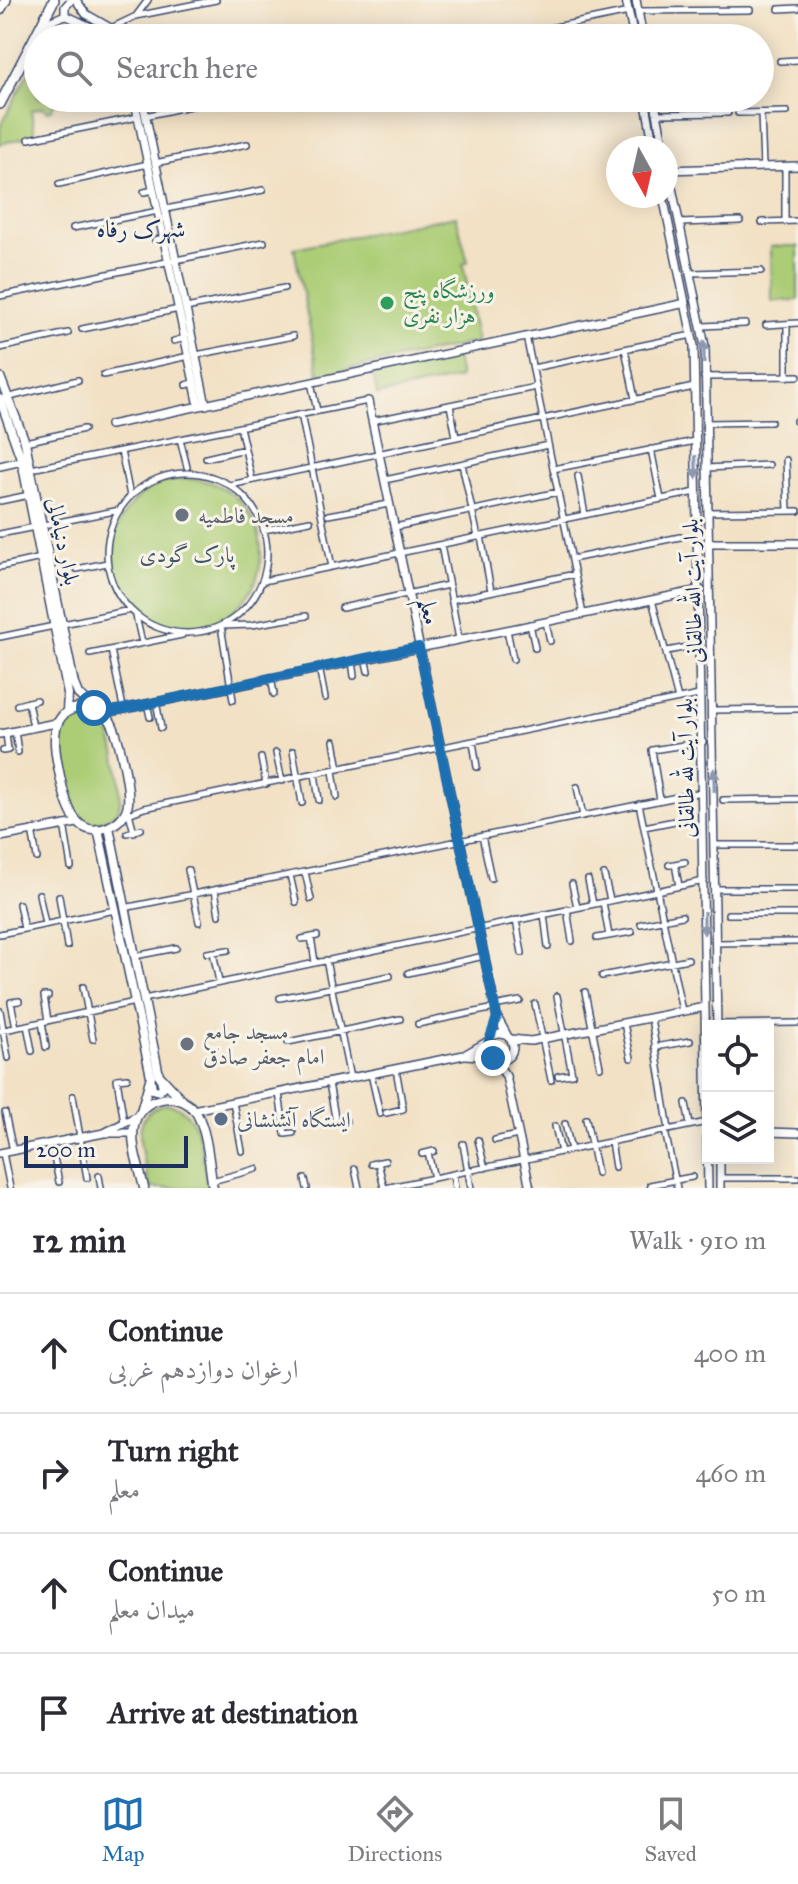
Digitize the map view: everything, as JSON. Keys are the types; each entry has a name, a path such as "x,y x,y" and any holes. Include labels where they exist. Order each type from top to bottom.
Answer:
{"main road":[{"path":"0,10 6,0"},
{"path":"41,24 54,0"},
{"path":"0,104 24,57"},
{"name":"بلوار دنیامالی","path":"0,377 39,526 41,558 78,694 94,708"},
{"name":"بلوار دنیامالی","path":"5,398 25,442 59,625 68,694 67,711"},
{"path":"94,708 104,713 115,731 128,791 126,815 109,827 98,829 77,823 66,805 52,739 56,723 67,711 94,708"},
{"path":"109,827 120,909 155,1075 193,1110 201,1125 213,1184"},
{"path":"98,829 134,956 139,1001"},
{"path":"144,1188 133,1133 155,1075"},
{"path":"139,1113 161,1099 184,1102"}],"street":[{"path":"65,15 65,7 73,0 86,14 107,24"},
{"path":"136,16 148,0"},
{"path":"119,24 136,16 216,0"},
{"path":"626,0 631,24"},
{"path":"636,0 640,24"},
{"path":"779,9 798,8"},
{"path":"638,11 750,10"},
{"path":"570,24 629,12"},
{"path":"48,24 65,15 84,24"},
{"path":"780,61 798,60"},
{"path":"140,112 142,116"},
{"path":"142,112 203,405"},
{"path":"29,139 161,112"},
{"path":"648,112 652,136"},
{"path":"738,113 787,112"},
{"path":"662,136 657,114 728,113"},
{"path":"761,113 763,167"},
{"path":"59,184 247,144"},
{"path":"152,164 154,190 162,210 159,239 170,248"},
{"path":"678,170 798,166"},
{"path":"785,167 785,221"},
{"path":"144,192 154,190"},
{"path":"73,228 263,190"},
{"name":"بلوار آیت لله طالقانی","path":"666,208 692,335 703,742 705,1007"},
{"name":"بلوار آیت الله طالقانی","path":"676,208 703,326 714,710 717,1020"},
{"path":"679,223 740,221"},
{"path":"762,222 798,221"},
{"path":"0,296 264,242"},
{"path":"691,273 761,271"},
{"path":"82,329 284,288"},
{"path":"110,425 686,303"},
{"path":"182,309 185,338 192,356"},
{"path":"766,325 798,323"},
{"path":"703,326 745,324"},
{"path":"787,324 787,377"},
{"path":"0,348 68,333"},
{"path":"533,368 692,335"},
{"path":"103,375 293,336"},
{"path":"526,336 583,614"},
{"path":"174,341 185,338"},
{"path":"625,349 636,399"},
{"path":"704,377 798,376"},
{"path":"5,398 78,380"},
{"path":"311,382 317,411"},
{"path":"372,421 536,387"},
{"path":"229,485 694,387"},
{"path":"30,469 368,401"},
{"name":"معلم","path":"368,401 497,1017"},
{"path":"450,405 456,437"},
{"path":"301,414 332,567"},
{"path":"705,423 771,422"},
{"path":"240,427 252,480"},
{"path":"25,442 84,429"},
{"path":"180,439 187,467"},
{"path":"553,469 695,441"},
{"path":"384,480 548,445"},
{"path":"206,458 245,449"},
{"path":"651,449 661,499"},
{"path":"121,451 130,496"},
{"path":"786,460 788,511"},
{"path":"0,466 22,461"},
{"path":"462,464 491,591"},
{"path":"706,468 769,465"},
{"path":"191,633 162,629 133,612 115,589 107,563 110,530 130,496 151,482 175,474 202,475 229,485 251,504 264,530 267,556 262,581 246,608 221,626"},
{"path":"578,476 585,515"},
{"path":"394,527 558,492"},
{"path":"262,581 696,492"},
{"path":"0,501 29,495"},
{"path":"328,515 389,504"},
{"path":"0,534 120,510"},
{"path":"708,512 798,511"},
{"path":"264,530 310,521"},
{"path":"698,525 708,524"},
{"path":"572,559 680,537"},
{"path":"709,543 798,543"},
{"path":"441,545 459,639"},
{"path":"0,567 41,558"},
{"path":"77,569 107,563"},
{"path":"451,600 575,574"},
{"path":"342,608 448,585"},
{"path":"104,713 700,590"},
{"path":"652,600 678,699"},
{"path":"618,606 620,618"},
{"path":"0,637 133,612"},
{"path":"133,612 142,643"},
{"path":"90,654 221,626 252,625 306,616"},
{"path":"546,621 550,641"},
{"path":"530,624 535,648"},
{"path":"221,626 233,700"},
{"path":"506,629 513,659"},
{"path":"667,651 688,647"},
{"path":"111,650 123,707"},
{"path":"365,658 368,671"},
{"path":"352,660 354,676"},
{"path":"319,667 325,698"},
{"path":"271,677 274,694"},
{"path":"134,832 126,815 702,694"},
{"path":"156,700 161,728"},
{"path":"17,705 32,701 33,727"},
{"path":"146,702 150,717"},
{"path":"714,710 798,709"},
{"path":"3,751 8,750 3,733 56,723"},
{"path":"15,731 18,752"},
{"path":"334,741 337,797"},
{"path":"473,742 477,767"},
{"path":"660,800 652,750 703,742"},
{"path":"293,751 302,803"},
{"path":"276,753 282,781"},
{"path":"261,758 266,784"},
{"path":"315,774 319,800"},
{"path":"577,787 583,816"},
{"path":"0,934 703,792"},
{"path":"723,800 798,799"},
{"path":"639,804 682,1011"},
{"path":"703,809 715,809"},
{"path":"644,827 680,820"},
{"path":"64,823 71,867"},
{"path":"0,837 77,823"},
{"path":"32,830 37,858"},
{"path":"482,836 491,878"},
{"path":"715,845 798,845"},
{"path":"679,886 672,864 685,862"},
{"path":"188,870 199,922"},
{"path":"305,872 311,899"},
{"path":"290,875 296,902"},
{"path":"604,875 609,936"},
{"path":"588,880 593,904"},
{"path":"1,1030 704,881"},
{"path":"572,884 577,907"},
{"path":"715,889 798,889"},
{"path":"215,890 219,915"},
{"path":"39,894 45,924"},
{"path":"59,896 67,946"},
{"path":"19,904 24,929"},
{"path":"567,909 572,941"},
{"path":"544,914 548,947"},
{"path":"728,914 798,914"},
{"path":"641,924 682,916"},
{"path":"516,920 522,953"},
{"path":"597,938 632,932"},
{"path":"302,939 314,937 315,962"},
{"path":"716,943 798,942"},
{"path":"134,956 176,948"},
{"path":"219,982 210,953 228,950"},
{"path":"408,973 484,956"},
{"path":"602,976 688,959"},
{"path":"326,960 350,1078"},
{"path":"280,998 390,976"},
{"path":"83,987 93,1039"},
{"path":"585,992 600,1067"},
{"path":"46,1047 44,996 48,996"},
{"path":"557,996 572,1074 558,1076"},
{"path":"16,1027 11,1002 19,1001"},
{"path":"418,1024 520,1001"},
{"path":"535,1004 551,1080"},
{"path":"464,1055 502,1035 531,1041 705,1007 706,1092"},
{"path":"0,1011 8,1058"},
{"path":"497,1017 509,1038 511,1054 506,1076 530,1188"},
{"path":"497,1017 487,1047 506,1076"},
{"path":"651,1018 677,1188"},
{"path":"288,1042 400,1019"},
{"path":"624,1023 631,1058"},
{"path":"774,1024 798,1023"},
{"path":"27,1025 32,1051"},
{"path":"193,1110 464,1055 502,1060 531,1041"},
{"path":"655,1047 690,1041"},
{"path":"371,1074 383,1113 403,1109 396,1069"},
{"path":"124,1123 117,1079 127,1078"},
{"path":"329,1083 336,1123"},
{"path":"279,1093 285,1134 293,1133"},
{"path":"73,1096 87,1178"},
{"path":"233,1102 242,1151"},
{"path":"686,1103 690,1125"},
{"path":"5,1113 13,1151"},
{"path":"104,1133 139,1113"},
{"path":"586,1119 597,1173"},
{"path":"327,1125 346,1121"},
{"path":"371,1164 382,1162 384,1188 421,1185 434,1178 702,1123"},
{"path":"565,1124 571,1150"},
{"path":"555,1126 561,1152"},
{"path":"774,1132 798,1133"},
{"path":"10,1188 1,1153 104,1133 133,1133"},
{"path":"495,1140 518,1135"},
{"path":"478,1140 485,1168"},
{"path":"611,1142 615,1167"},
{"path":"51,1143 59,1182"},
{"path":"463,1144 471,1188"},
{"path":"428,1153 434,1178"},
{"path":"708,1164 708,1188"},
{"path":"720,1164 720,1188"},
{"path":"213,1184 256,1169"},
{"path":"355,1169 359,1188"},
{"path":"453,1175 455,1188"},
{"path":"99,1176 101,1188"},
{"path":"650,1185 692,1177"},
{"path":"720,1178 798,1178"},
{"path":"305,1179 307,1188"}],"green space":[{"path":"61,18 74,24 56,24"},
{"path":"24,81 24,112 31,112 35,135 0,144 0,127"},
{"name":"ورزشگاه پنج هزار نفری","path":"456,216 468,262 463,264 478,342 319,375 294,248"},
{"path":"771,246 798,246 798,300 772,301"},
{"path":"456,357 460,378 377,395 373,374"},
{"name":"پارک گودی","path":"187,479 215,485 239,501 255,525 261,553 255,581 239,605 215,621 187,627 159,621 135,605 119,581 113,553 119,525 135,501 159,485"},
{"path":"79,713 92,714 103,721 112,739 118,766 120,794 117,813 98,823 85,820 75,811 65,780 62,730 64,722"},
{"path":"167,1104 188,1115 194,1125 208,1188 150,1188 141,1151 141,1126 145,1116 154,1108"}],"place":[{"name":"ورزشگاه پنج هزار نفری","path":"387,303"},
{"name":"مسجد فاطمیه","path":"182,515"},
{"name":"مسجد جامع امام جعفر صادق","path":"187,1044"},
{"name":"ایستگاه آتشنشانی","path":"221,1119"}],"district":[{"name":"شهرک رفاه","path":"141,229"}],"route":[{"path":"94,708 104,713 419,647 497,1017 487,1047 493,1058"}]}
